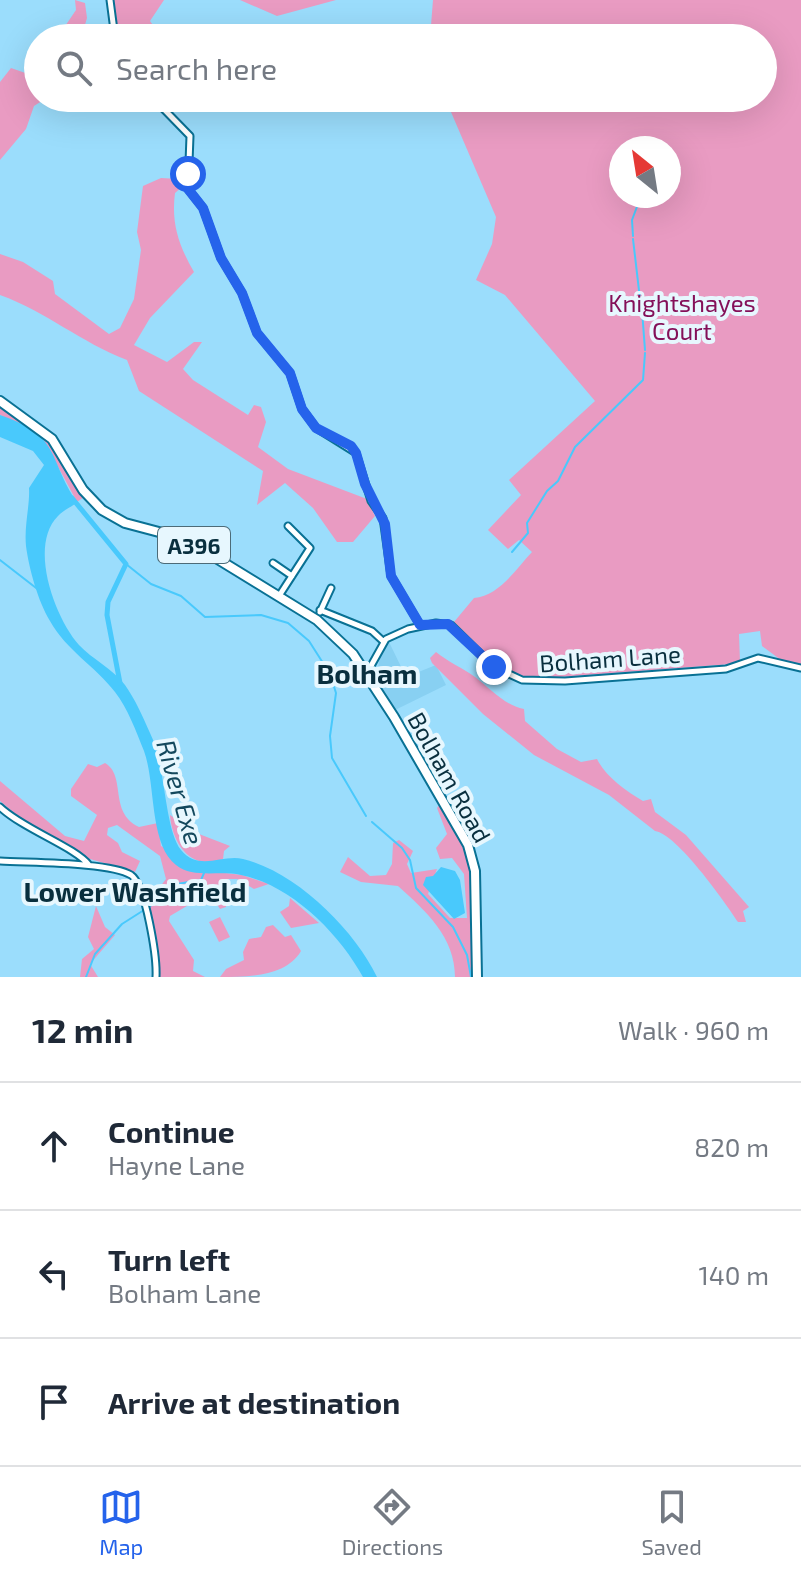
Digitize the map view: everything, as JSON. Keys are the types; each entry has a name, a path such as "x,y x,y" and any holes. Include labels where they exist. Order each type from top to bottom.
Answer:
{"main road":[{"name":"A396","path":"0,401 52,439 83,490 102,510 125,523 194,545 279,596"},
{"name":"Bolham Road","path":"279,596 334,634 367,673 468,845 475,871 477,977"}],"street":[{"path":"110,0 113,24"},
{"path":"167,112 190,136 188,189 203,208 221,258 242,293 257,333 290,373 298,402 309,420 356,453 365,484 385,524 391,576 420,625 384,642 375,665 367,673"},
{"path":"279,596 310,548 293,527"},
{"path":"273,563 292,576"},
{"path":"331,588 320,611 372,631 384,642"},
{"name":"Bolham Lane","path":"420,625 448,624 494,667 522,680 565,681 726,669 758,658 801,668"},
{"path":"0,807 27,829 73,852 89,866"},
{"path":"0,861 89,866 132,875 137,880 145,908 156,977"}],"shaded area":[{"path":"0,415 20,423 44,440 77,502 60,514 49,529 45,545 48,582 70,633 84,650 120,679 139,708 155,746 171,827 181,850 195,860 243,859 283,876 303,889 338,922 354,940 377,977 363,977 327,928 278,889 241,875 190,872 176,865 167,855 157,828 148,765 128,713 107,683 57,631 38,595 27,555 26,531 29,488 44,465 33,451 0,437"},
{"path":"389,642 406,677 436,665 446,685 393,711 376,676 381,653"},
{"path":"441,867 455,871 460,880 465,913 454,919 423,885 426,877 433,876"}],"green space":[{"path":"75,0 85,3 85,24 66,24 76,10"},
{"path":"113,0 164,0 150,21 152,24 116,24"},
{"path":"240,0 336,0 277,16"},
{"name":"Knightshayes Court","path":"433,0 801,0 801,666 785,663 762,646 760,631 739,634 740,662 732,664 534,679 499,665 454,622 474,598 499,587 532,552 519,540 508,549 488,530 521,495 509,480 595,401 505,295 476,280 492,244 496,217 451,112 777,112 777,24 431,24"},
{"path":"11,68 24,73 24,112 32,112 26,129 0,160 0,82"},
{"path":"161,178 179,179 182,187 175,193 175,225 180,244 194,272 150,318 134,345 167,362 194,342 202,342 183,369 193,380 248,415 254,405 261,407 266,422 258,447 288,469 367,499 375,516 353,542 337,542 313,508 285,483 257,505 263,471 139,391 127,360 0,295 0,254 23,262 53,281 55,294 109,334 120,328 134,299 141,250 137,232 143,186"},
{"path":"0,407 40,435 0,415"},
{"path":"41,435 48,440 84,497 77,502"},
{"path":"436,652 504,700 524,709 525,721 557,749 581,762 597,759 623,788 643,801 651,799 655,812 686,835 749,907 743,911 746,922 738,922 700,870 664,835 609,795 534,755 483,714 432,663 430,658"},
{"path":"105,763 115,776 124,812 139,827 158,823 161,846 217,872 242,875 269,884 254,889 237,879 226,879 226,907 220,909 214,900 210,905 192,903 170,916 169,921 194,960 193,971 205,977 160,977 158,950 141,884 156,892 166,879 160,856 117,825 108,828 107,835 118,843 122,852 140,861 135,872 90,859 26,823 0,801 0,781 65,836 84,841 97,815 71,796 71,789 88,764 97,767"},
{"path":"440,804 465,845 471,867 474,977 455,977 454,963 444,937 428,915 398,886 361,882 340,872 348,857 370,876 386,875 392,864 393,843 399,840 413,851 407,864 411,873 437,869 428,894 450,918 467,918 464,874 452,858 440,859 436,848 447,834 437,808"},
{"path":"170,815 199,834 230,846 224,851 223,859 202,862 186,853 175,836"},
{"path":"290,898 319,923 291,928 280,912 289,906"},
{"path":"96,906 105,927 115,935 90,964 98,977 80,977 82,959 94,949 88,937"},
{"path":"220,917 230,937 219,942 209,922"},
{"path":"273,925 285,937 291,935 301,951 294,960 265,974 220,977 226,969 244,960 243,952 249,939 261,937 266,927"}],"waterway":[{"path":"633,236 632,220 636,208"},
{"path":"633,239 640,299"},
{"path":"642,310 645,350"},
{"path":"512,552 528,533 527,523 547,491 558,481 575,447 643,380 645,353"},
{"path":"72,498 126,564 108,602 107,615 120,683"},
{"path":"0,560 40,591"},
{"path":"126,564 151,584 181,596 205,617 261,615 288,623 309,641 330,674 336,693 330,736 332,758 366,816"},
{"path":"372,822 402,848 410,860 416,888 453,927 467,955 471,977"},
{"path":"86,977 95,954 122,924 166,896 177,884 201,880 204,873"}],"district":[{"name":"Bolham","path":"367,673"},
{"name":"Lower Washfield","path":"135,891"}],"route":[{"path":"188,174 191,196 203,208 221,258 242,293 257,333 290,373 302,409 316,428 354,449 371,501 385,524 391,576 398,592 420,625 448,624 494,667"}],"water label":[{"name":"River Exe","path":"181,792"}]}
